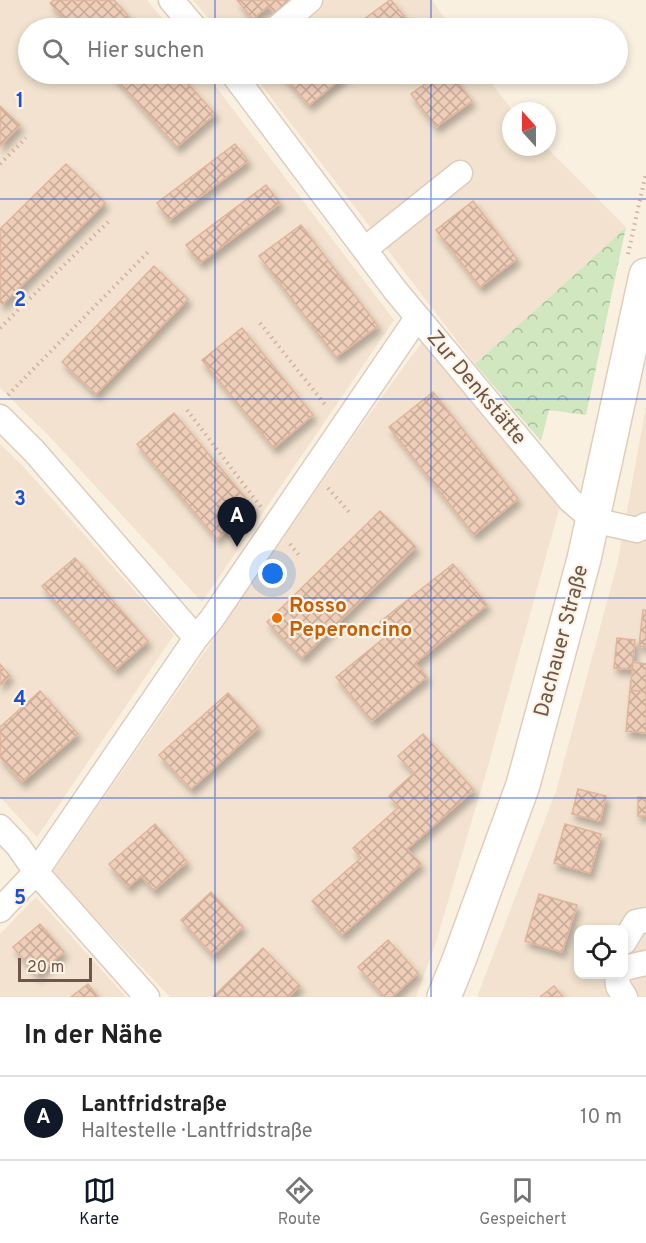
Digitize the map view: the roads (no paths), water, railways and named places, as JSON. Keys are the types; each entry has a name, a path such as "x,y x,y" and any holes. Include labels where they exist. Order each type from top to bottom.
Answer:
{"street":[{"path":"171,0 186,18"},
{"path":"289,18 310,0"},
{"name":"Zur Denkstätte","path":"241,84 417,318 570,500 593,520"},
{"path":"365,249 460,173"},
{"name":"Dachauer Straße","path":"444,997 523,785 593,520 646,275"},
{"path":"0,910 36,872 417,318"},
{"path":"4,406 34,451 196,638"},
{"path":"593,520 637,530 646,525"},
{"path":"0,826 18,846 36,872 147,997"},
{"path":"628,935 636,922 646,920"},
{"path":"628,967 646,963"},
{"path":"617,979 618,986 625,997"}],"place":[{"name":"Lantfridstraße","path":"237,547"},
{"name":"Rosso Peperoncino","path":"277,618"}]}
